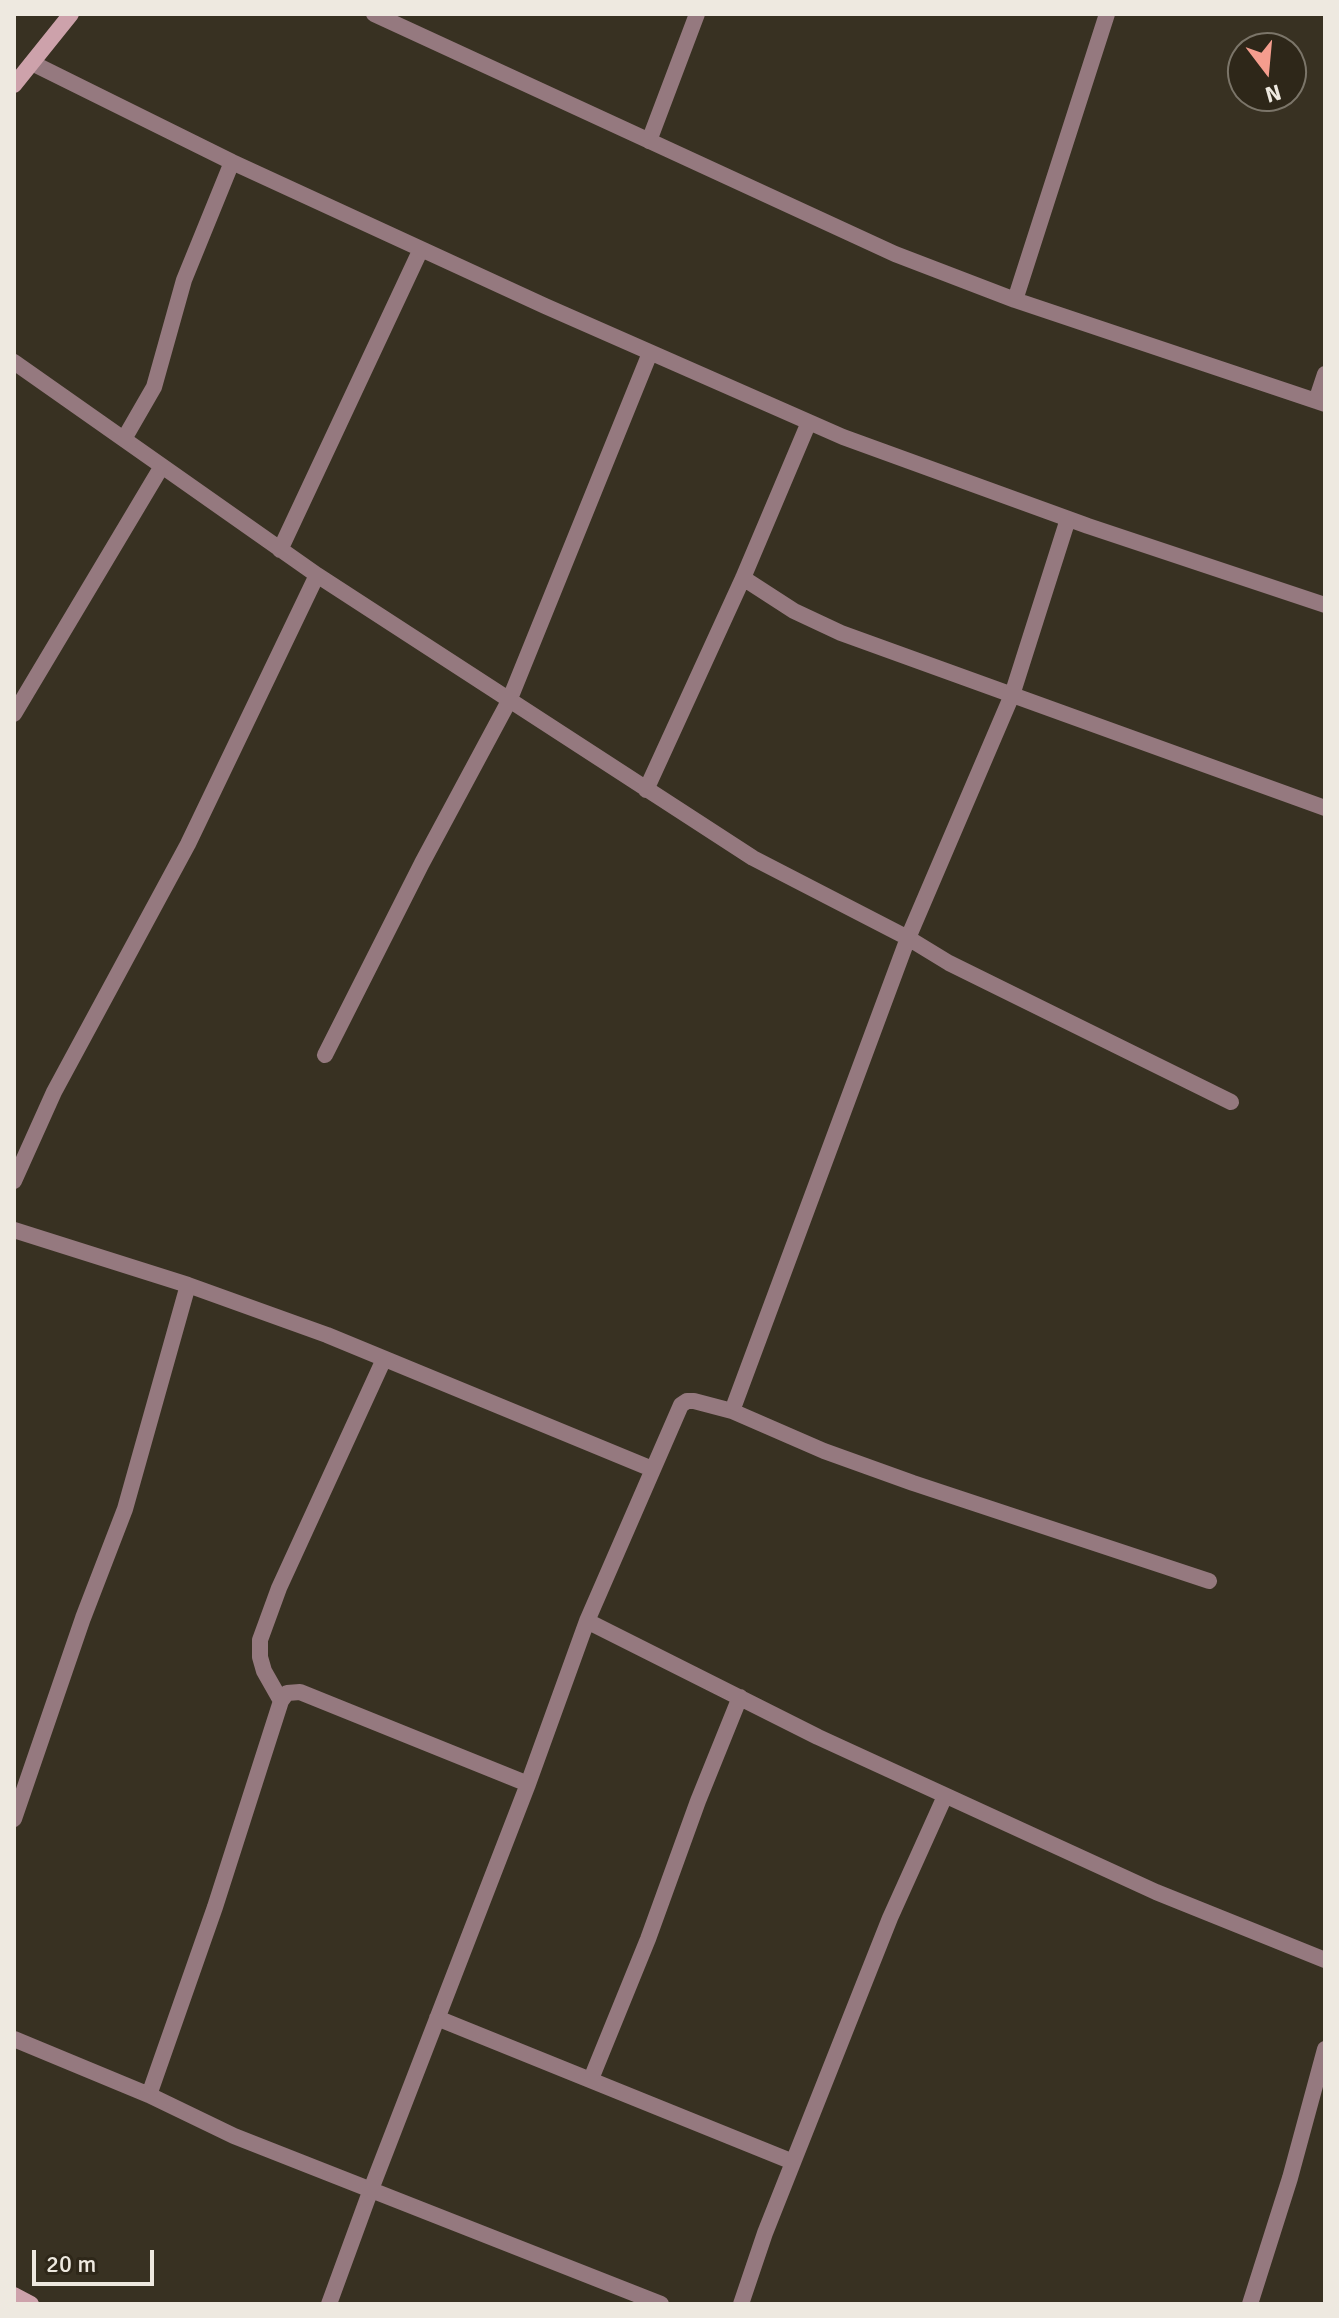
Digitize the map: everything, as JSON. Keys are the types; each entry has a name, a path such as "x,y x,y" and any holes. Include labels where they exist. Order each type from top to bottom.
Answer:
{"main road":[{"path":"14,85 71,14"},
{"path":"14,2295 31,2304"}],"street":[{"path":"374,14 895,254 1015,300 1321,402 1325,374"},
{"path":"649,141 697,14"},
{"path":"1015,300 1107,14"},
{"path":"32,63 232,162 650,353 809,422 1068,519 1325,605"},
{"path":"124,439 157,379 184,280 232,162"},
{"path":"280,550 421,249"},
{"path":"325,1055 422,863 509,701 650,353"},
{"path":"14,362 317,575 753,858 908,938 949,963 1231,1102"},
{"path":"646,790 743,578 809,422"},
{"path":"14,714 162,466"},
{"path":"732,1411 908,938 1012,695 1068,519"},
{"path":"14,1181 54,1092 188,844 317,575"},
{"path":"743,578 794,611 841,633 1325,808"},
{"path":"14,1230 188,1285 327,1335 652,1469"},
{"path":"14,1819 83,1618 125,1509 188,1285"},
{"path":"281,1701 264,1671 260,1640 279,1588 384,1359"},
{"path":"329,2304 528,1784 587,1621 681,1405 694,1401 732,1411 824,1451 913,1483 1209,1581"},
{"path":"587,1621 818,1737 945,1796 1156,1892 1325,1960"},
{"path":"149,2095 215,1907 281,1701 287,1693 300,1692 528,1784"},
{"path":"591,2079 740,1697"},
{"path":"741,2304 793,2162 890,1918 945,1796"},
{"path":"437,2018 793,2162"},
{"path":"14,2039 370,2192 661,2304"},
{"path":"1250,2304 1290,2178 1325,2049"}]}
